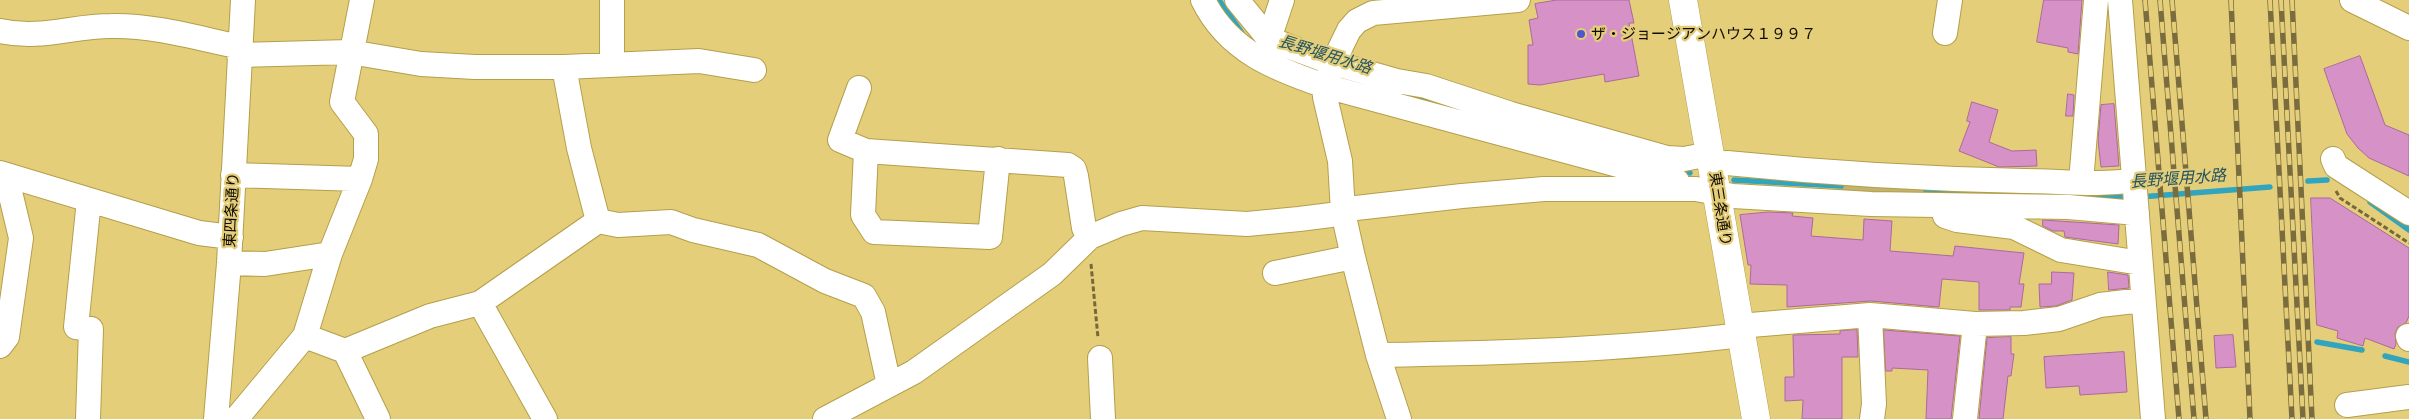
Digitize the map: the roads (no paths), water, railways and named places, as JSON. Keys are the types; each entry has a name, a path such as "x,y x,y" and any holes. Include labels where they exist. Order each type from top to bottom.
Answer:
{"main road":[{"name":"東三条通り","path":"1682,0 1711,159 1706,191 1740,331 1756,419"}],"street":[{"name":"東四条通り","path":"216,419 231,237 243,0"},
{"path":"236,419 305,336 330,254 360,179 366,159 366,134 342,102 350,52 362,0"},
{"path":"612,0 612,64"},
{"path":"1237,0 1269,39 1330,73 1706,191 1733,196 1915,205 2068,207 2136,197"},
{"path":"1269,39 1282,0"},
{"path":"1399,419 1378,355 1343,212 1340,161 1326,108 1330,73 1349,30 1374,7 1518,0"},
{"path":"1946,34 1950,0"},
{"path":"2081,182 2096,0"},
{"path":"2120,0 2136,197 2142,300 2153,419"},
{"path":"2352,0 2409,28"},
{"path":"1199,2 1240,47 1282,71 1330,73 1426,86 1511,114 1667,158 1711,159 1727,163 1884,176 2121,183 2136,197"},
{"path":"0,31 18,35 44,35 110,26 146,28 239,51 350,52 421,64 475,67 564,67 700,61 754,70"},
{"path":"564,67 579,148 598,221"},
{"path":"858,88 840,140 866,151 1068,165 1074,169 1078,185 1086,241"},
{"path":"866,151 863,215 874,232 990,237 998,159"},
{"path":"2333,160 2336,166 2409,213"},
{"path":"3,174 199,233 231,237"},
{"path":"0,346 7,337 21,238 3,174"},
{"path":"233,175 360,179"},
{"path":"829,418 914,372 1052,274 1086,241 1121,224 1142,218 1247,224 1299,219 1356,208 1462,196 1538,190 1706,191"},
{"path":"88,419 91,329 76,327 89,200"},
{"path":"1915,205 1957,220 2014,227 2061,250 2140,263"},
{"path":"305,336 345,351 430,316 480,303 598,221 618,225 671,222 693,230 758,245 825,281 864,296 873,312 889,385"},
{"path":"229,263 264,264 330,254"},
{"path":"1275,273 1353,257"},
{"path":"1378,355 1600,349 1668,344 1740,331 1870,315 1975,324 2024,323 2059,319 2088,308 2142,300"},
{"path":"480,303 545,419"},
{"path":"1870,315 1874,404 1872,419"},
{"path":"1965,419 1975,324"},
{"path":"345,351 378,419"},
{"path":"1100,358 1103,419"},
{"path":"2347,405 2409,397"}],"waterway":[{"name":"長野堰用水路","path":"1219,0 1242,33"},
{"name":"長野堰用水路","path":"1288,60 1320,70"},
{"name":"長野堰用水路","path":"1421,97 1441,103"},
{"name":"長野堰用水路","path":"1678,169 1690,173"},
{"name":"長野堰用水路","path":"1734,180 1841,186"},
{"name":"長野堰用水路","path":"2308,181 2327,180"},
{"name":"長野堰用水路","path":"2140,197 2270,187"},
{"name":"長野堰用水路","path":"1926,192 2054,195"},
{"name":"長野堰用水路","path":"2088,196 2131,197"},
{"name":"長野堰用水路","path":"2370,202 2409,230"},
{"path":"2317,342 2362,350"},
{"path":"2385,356 2409,362"}],"railway":[{"path":"2145,0 2179,419"},
{"path":"2160,0 2194,419"},
{"path":"2172,0 2206,419"},
{"path":"2231,0 2250,419"},
{"path":"2270,0 2292,419"},
{"path":"2281,0 2303,419"},
{"path":"2292,0 2312,419"}],"place":[{"name":"ザ・ジョージアンハウス１９９７","path":"1581,34"}]}
